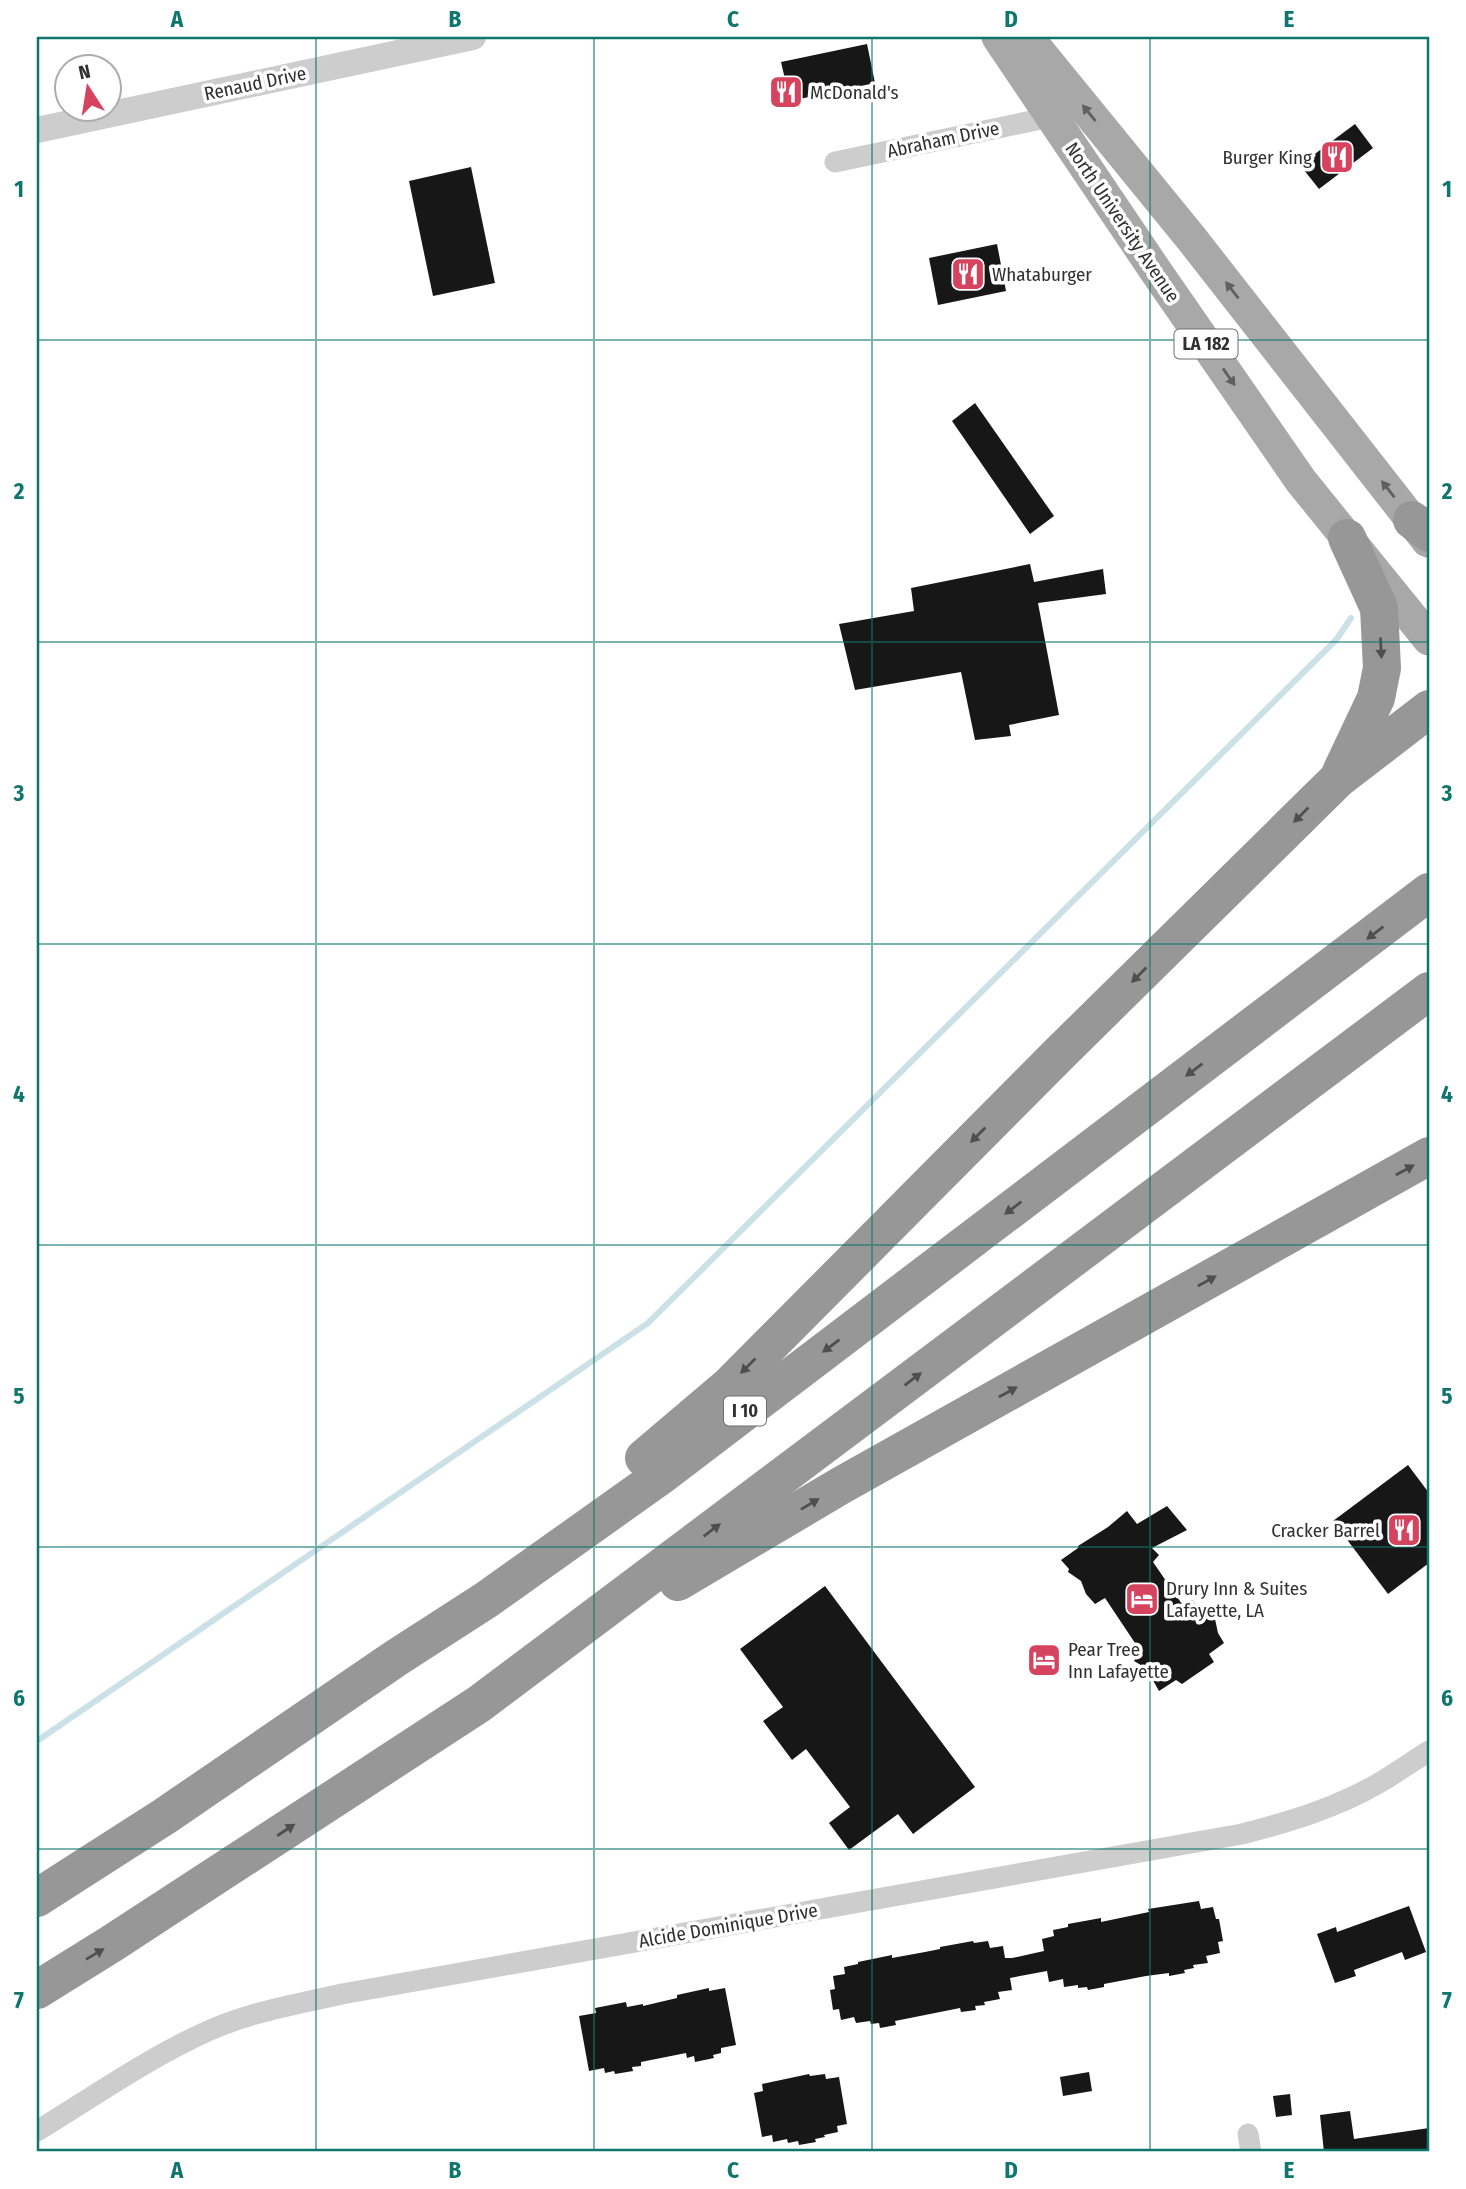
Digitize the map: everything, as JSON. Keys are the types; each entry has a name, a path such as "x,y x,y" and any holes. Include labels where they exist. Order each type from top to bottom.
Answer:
{"highway":[{"path":"1338,779 1376,698 1382,668 1379,608 1347,538"},
{"path":"396,1658 625,1475 730,1385 1049,1063 1338,779 1429,709"},
{"name":"I 10","path":"37,1898 165,1816 396,1658 486,1600 659,1477 1429,891"},
{"path":"479,1704 1429,991"},
{"path":"37,1990 134,1930 479,1704 663,1591 839,1486 1429,1156"}],"main road":[{"path":"979,37 990,51 1012,42"},
{"name":"North University Avenue","path":"1012,42 1051,117 1301,481 1429,639"},
{"name":"North University Avenue","path":"1012,42 1191,238 1423,532"}],"street":[{"name":"Renaud Drive","path":"37,130 473,37"},
{"name":"Abraham Drive","path":"835,162 1051,117"},
{"name":"Alcide Dominique Drive","path":"37,2131 166,2052 209,2030 271,2009 342,1994 1242,1834 1336,1804 1379,1783 1429,1751"}],"building":[{"path":"867,44 875,83 790,101 781,62"},
{"name":"Burger King","path":"1355,124 1373,148 1319,189 1300,165"},
{"path":"471,167 495,283 433,296 409,181"},
{"name":"Whataburger","path":"997,244 1006,291 938,305 929,258"},
{"path":"975,403 1054,516 1030,534 952,421"},
{"path":"1030,564 1034,582 1103,569 1106,594 1038,603 1059,715 1009,725 1011,736 975,740 961,672 855,690 839,624 914,611 911,588"},
{"path":"1408,1465 1429,1493 1429,1563 1388,1594 1333,1521"},
{"name":"Drury Inn & Suites Lafayette, LA","path":"1167,1506 1187,1530 1152,1548 1159,1555 1153,1562 1184,1607 1192,1600 1199,1610 1202,1609 1215,1619 1218,1633 1224,1643 1209,1654 1214,1662 1182,1684 1176,1680 1159,1691 1146,1668 1134,1661 1137,1656 1125,1646 1135,1643 1105,1598 1095,1604 1086,1594 1081,1581 1068,1572 1069,1569 1061,1560 1127,1511 1137,1524"},
{"path":"825,1586 975,1787 913,1834 898,1814 849,1850 829,1823 850,1807 806,1749 792,1760 763,1721 783,1707 740,1649"},
{"path":"1199,1901 1201,1909 1213,1907 1216,1919 1219,1919 1223,1941 1218,1942 1220,1953 1206,1956 1208,1963 1193,1965 1194,1968 1184,1970 1185,1973 1146,1976 1088,1990 1087,1987 1078,1988 1078,1985 1064,1987 1063,1979 1049,1982 1047,1971 1010,1978 1012,1990 998,1992 1000,1999 975,2006 976,2010 961,2012 960,2008 895,2021 896,2025 880,2028 879,2023 871,2024 870,2021 856,2023 854,2017 841,2020 839,2009 833,2010 830,1990 835,1989 833,1976 845,1974 844,1967 858,1962 925,1952 973,1941 988,1941 990,1948 1003,1946 1005,1958 1012,1958 1044,1951 1042,1939 1054,1936 1053,1930 1068,1927 1068,1924 1101,1918 1101,1922 1149,1912 1148,1909"},
{"path":"1409,1906 1426,1952 1405,1960 1402,1952 1354,1970 1356,1976 1335,1983 1317,1934 1336,1927 1337,1932"},
{"path":"709,1988 709,1991 725,1988 736,2045 721,2048 721,2053 713,2055 714,2058 695,2062 694,2056 687,2058 686,2053 641,2062 641,2066 632,2067 633,2071 605,2073 604,2068 589,2071 579,2016 596,2013 595,2008 626,2002 627,2007 643,2006"},
{"path":"1089,2072 1092,2091 1063,2096 1060,2077"},
{"path":"809,2074 825,2074 826,2079 839,2077 847,2124 837,2126 838,2132 815,2139 816,2142 799,2145 798,2141 788,2143 787,2139 773,2142 772,2135 762,2137 754,2093 763,2091 762,2084"},
{"path":"1290,2094 1292,2115 1276,2117 1273,2096"},
{"path":"1350,2111 1354,2139 1429,2128 1429,2152 1324,2152 1320,2115"}],"waterway":[{"path":"37,1741 648,1323 1336,640 1351,618"}],"place":[{"name":"McDonald's","path":"786,92"},
{"name":"Burger King","path":"1337,157"},
{"name":"Whataburger","path":"968,274"},
{"name":"Cracker Barrel","path":"1404,1530"},
{"name":"Drury Inn & Suites Lafayette, LA","path":"1142,1599"},
{"name":"Pear Tree Inn Lafayette","path":"1044,1660"}]}
